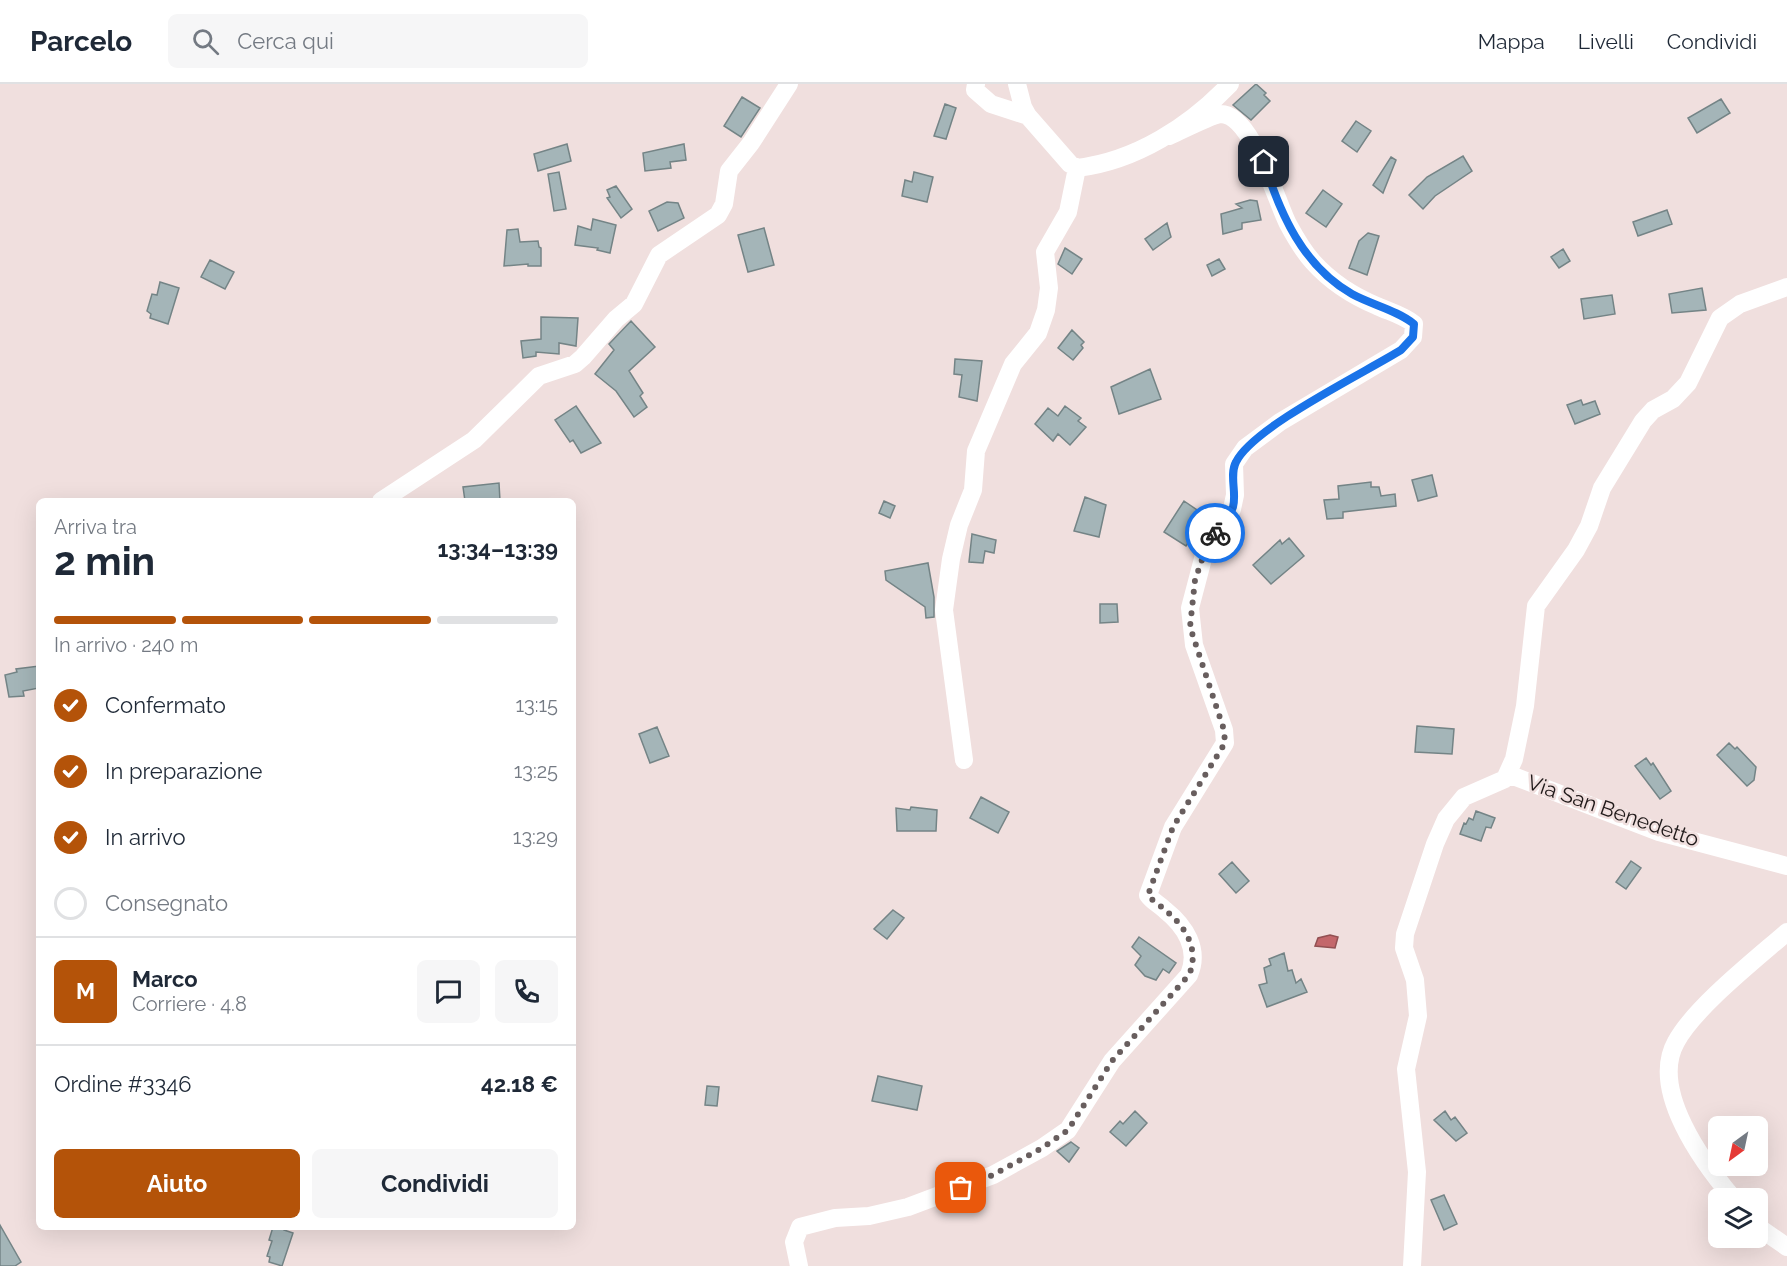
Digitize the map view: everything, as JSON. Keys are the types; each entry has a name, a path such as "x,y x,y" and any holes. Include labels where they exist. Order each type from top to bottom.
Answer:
{"street":[{"path":"386,498 474,440 539,376 575,364 583,357 616,319 634,304 659,255 718,215 724,204 729,171 751,143 789,84"},
{"path":"976,84 975,90 986,101 1028,116"},
{"path":"799,1266 794,1242 800,1227 835,1218 869,1215 917,1204 993,1175 1042,1148 1068,1130 1112,1061 1189,975 1195,962 1186,932 1176,919 1152,901 1148,895 1173,827 1225,743 1224,730 1194,645 1190,608 1205,551 1232,509 1235,495 1234,464 1245,447 1280,422 1401,350 1413,337 1414,324 1406,317 1354,295 1333,282 1312,261 1288,223 1264,162 1238,123 1230,117 1221,114 1214,116 1104,162 1077,168 1070,164 1028,116 1023,107 1017,84"},
{"path":"1169,136 1230,84"},
{"path":"964,760 944,610 951,559 959,525 973,490 976,451 1013,364 1038,333 1046,310 1049,288 1045,252 1068,212 1077,168"},
{"name":"Via San Benedetto","path":"1411,1264 1417,1172 1406,1070 1418,1016 1415,980 1404,948 1405,934 1435,844 1451,812 1464,797 1505,779 1508,774 1514,759 1525,706 1536,606 1576,550 1589,526 1602,488 1643,421 1653,410 1673,399 1688,383 1720,318 1740,304 1787,287"},
{"name":"Via San Benedetto","path":"1508,774 1659,832 1787,866"},
{"path":"1725,1188 1713,1174 1677,1112 1670,1086 1669,1064 1675,1043 1694,1018 1787,932"},
{"path":"1768,1234 1787,1247"}],"shaded area":[{"path":"1330,935 1338,937 1335,948 1315,946 1318,938"}],"building":[{"path":"1256,84 1266,93 1264,95 1270,101 1251,120 1233,105"},
{"path":"742,97 760,108 741,137 724,126"},
{"path":"1721,99 1730,113 1697,133 1688,118"},
{"path":"945,104 956,108 946,139 934,136"},
{"path":"1356,121 1371,131 1357,152 1342,141"},
{"path":"567,144 571,161 538,171 534,154"},
{"path":"684,144 686,160 670,162 671,168 645,171 643,153"},
{"path":"1463,156 1472,171 1435,196 1423,209 1409,195 1427,177"},
{"path":"1391,157 1396,160 1383,193 1373,185"},
{"path":"559,172 566,209 554,211 548,174"},
{"path":"914,172 933,177 927,202 902,196 905,180 912,182"},
{"path":"616,186 632,209 621,218 607,198 610,197 607,190"},
{"path":"1323,190 1342,204 1326,227 1306,213"},
{"path":"1250,200 1257,201 1261,220 1242,223 1242,229 1223,234 1221,214 1242,208 1236,204"},
{"path":"667,202 678,203 684,218 658,231 649,211"},
{"path":"1667,210 1672,224 1638,236 1633,222"},
{"path":"593,219 616,225 610,253 597,250 598,248 575,245 578,226 591,230"},
{"path":"1167,223 1171,237 1153,250 1145,239"},
{"path":"764,228 774,265 748,272 738,235"},
{"path":"518,229 520,242 538,241 541,248 541,266 528,266 528,264 504,266 507,230"},
{"path":"1368,233 1379,236 1367,275 1349,268 1359,241"},
{"path":"1065,248 1082,259 1072,274 1058,264"},
{"path":"1563,249 1570,261 1559,268 1551,257"},
{"path":"1219,259 1225,269 1212,276 1207,265"},
{"path":"210,260 234,272 225,289 201,277"},
{"path":"160,282 179,288 168,324 150,318 151,314 147,311 152,294 157,295"},
{"path":"1702,288 1706,310 1672,313 1669,294"},
{"path":"1612,295 1615,314 1584,319 1581,299"},
{"path":"541,317 578,318 576,346 559,343 559,354 536,352 536,356 523,358 521,341 541,339"},
{"path":"631,321 655,347 629,371 643,393 640,396 647,407 634,417 616,391 595,374 614,350 609,344"},
{"path":"1072,330 1084,342 1081,345 1083,348 1073,360 1058,348"},
{"path":"955,359 982,361 977,401 959,397 962,375 954,374"},
{"path":"1150,369 1161,399 1119,414 1111,387"},
{"path":"1581,400 1583,405 1595,401 1600,414 1575,424 1567,405"},
{"path":"576,406 601,443 581,453 573,440 570,442 555,420"},
{"path":"1065,406 1081,418 1078,421 1086,427 1070,445 1058,434 1053,441 1035,424 1048,408 1058,416"},
{"path":"1432,475 1437,496 1418,501 1412,480"},
{"path":"1371,482 1371,487 1379,487 1381,496 1395,494 1396,506 1343,512 1343,518 1327,519 1324,500 1339,499 1338,486"},
{"path":"499,483 500,498 465,498 463,487"},
{"path":"1085,497 1106,505 1099,537 1074,531"},
{"path":"884,501 895,506 890,518 879,513"},
{"path":"1184,501 1206,516 1186,546 1164,532"},
{"path":"972,534 996,540 994,553 985,551 983,563 969,562"},
{"path":"1289,538 1304,556 1271,584 1253,565 1280,540 1282,544"},
{"path":"928,563 934,597 934,617 926,618 925,607 886,580 885,571"},
{"path":"1100,604 1117,604 1118,622 1100,623"},
{"path":"36,666 36,689 23,691 24,696 9,697 5,675 17,672 16,669"},
{"path":"1417,726 1454,729 1452,754 1415,752"},
{"path":"657,727 669,756 650,763 639,734"},
{"path":"1729,743 1735,749 1737,747 1756,767 1754,780 1747,786 1717,755"},
{"path":"1646,758 1651,765 1653,763 1671,791 1660,799 1635,766"},
{"path":"981,797 1009,812 998,833 970,818"},
{"path":"911,807 937,810 936,831 897,831 896,808 910,810"},
{"path":"1476,811 1495,818 1491,828 1486,827 1481,841 1460,834 1464,823 1466,824 1469,818 1473,820"},
{"path":"1631,861 1641,868 1626,889 1616,882"},
{"path":"1232,862 1249,881 1236,893 1219,874"},
{"path":"893,910 904,918 887,939 874,929"},
{"path":"1139,937 1176,963 1169,973 1163,969 1156,980 1145,976 1135,965 1141,956 1132,947"},
{"path":"1284,953 1288,971 1292,970 1296,983 1301,979 1307,992 1267,1007 1259,985 1267,983 1264,968 1271,965 1269,959"},
{"path":"878,1076 922,1086 917,1110 872,1101"},
{"path":"707,1086 719,1087 717,1106 705,1105"},
{"path":"1135,1111 1147,1123 1126,1146 1110,1132 1120,1121 1123,1124"},
{"path":"1445,1111 1451,1120 1455,1117 1467,1133 1456,1141 1434,1120"},
{"path":"1071,1142 1079,1148 1069,1162 1057,1151"},
{"path":"1444,1195 1457,1224 1444,1230 1431,1200"},
{"path":"0,1225 21,1262 15,1266 0,1266"},
{"path":"272,1230 293,1233 282,1266 269,1262 270,1257 267,1256 272,1241 269,1240"}],"way so far":[{"path":"961,1188 993,1175 1042,1148 1068,1130 1112,1061 1189,975 1195,962 1186,932 1176,919 1152,901 1148,895 1173,827 1225,743 1224,730 1194,645 1190,627 1190,608 1195,580 1205,551 1215,533"}],"route":[{"path":"1215,533 1232,509 1235,495 1234,464 1245,447 1336,387 1401,350 1413,337 1414,324 1406,317 1354,295 1333,282 1312,261 1288,223 1273,190 1264,162"}]}
